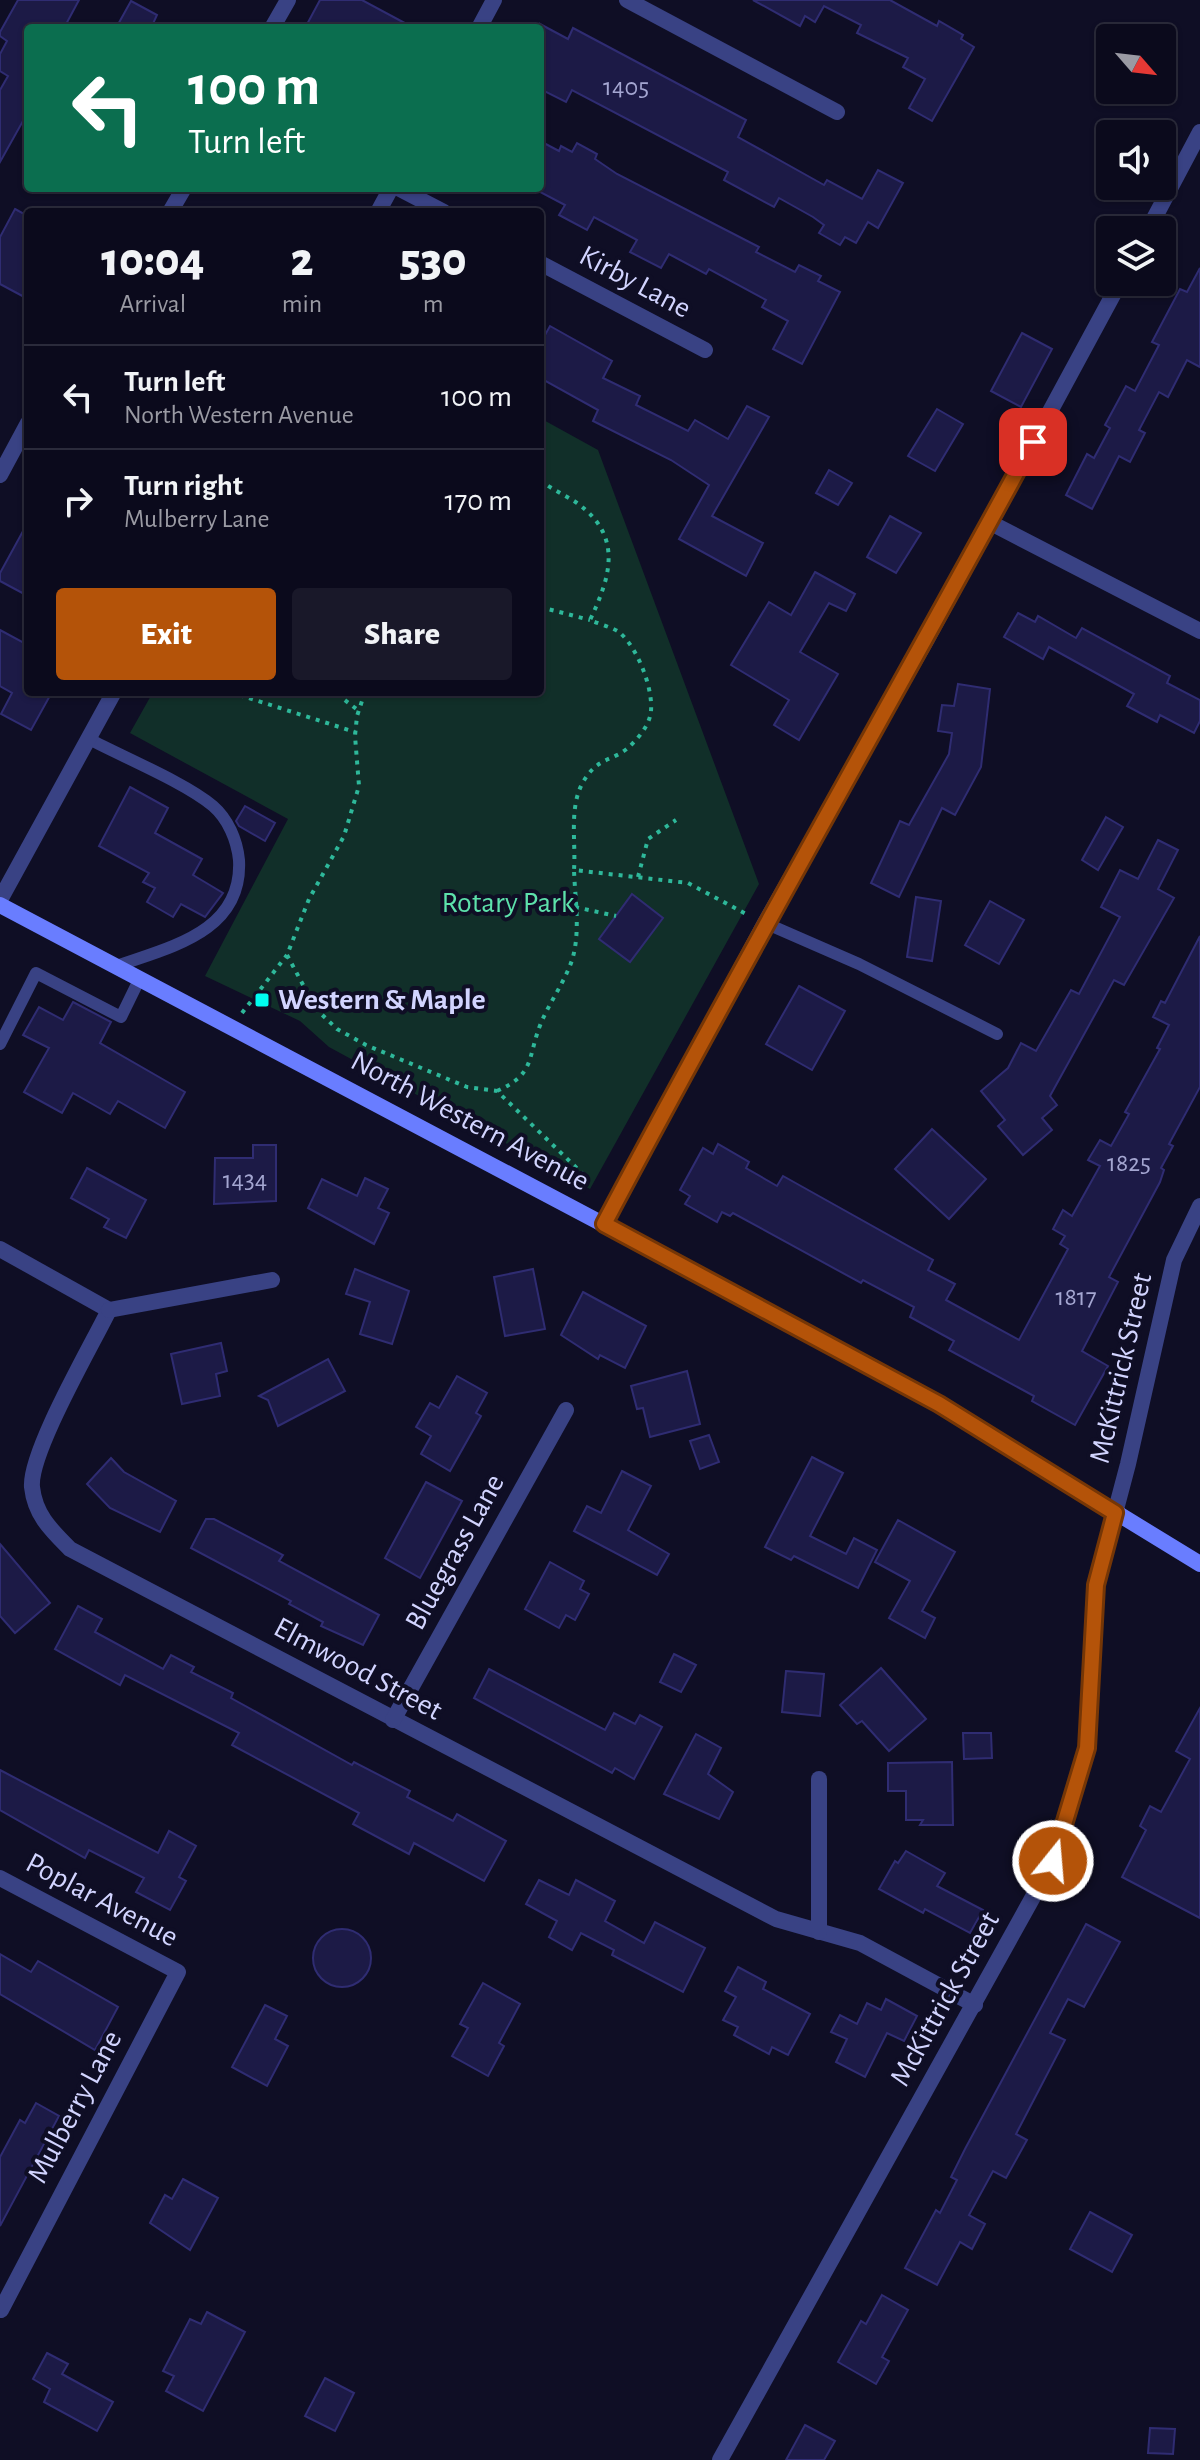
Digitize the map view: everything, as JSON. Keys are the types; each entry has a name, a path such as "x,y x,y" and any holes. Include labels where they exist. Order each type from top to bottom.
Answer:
{"main road":[{"name":"North Western Avenue","path":"0,902 939,1404 1200,1564"}],"street":[{"path":"274,24 288,0"},
{"path":"481,24 494,0"},
{"path":"627,0 837,112"},
{"path":"1155,216 1200,132"},
{"path":"406,192 436,208"},
{"name":"Kirby Lane","path":"544,265 705,350"},
{"path":"604,1224 765,923 1112,296"},
{"path":"0,475 24,430"},
{"path":"989,522 1200,631"},
{"path":"0,902 112,696"},
{"name":"McKittrick Street","path":"720,2460 1053,1861 1087,1748 1096,1585 1174,1260 1200,1206"},
{"path":"0,1249 109,1310 272,1280"},
{"name":"Elmwood Street","path":"109,1310 44,1442 32,1485 42,1521 70,1549 776,1919 860,1943 975,2005"},
{"name":"Bluegrass Lane","path":"393,1720 566,1410"},
{"path":"819,1779 819,1932"},
{"name":"Poplar Avenue","path":"0,1878 178,1972"},
{"name":"Mulberry Lane","path":"1,2310 178,1972"}],"lane":[{"path":"89,739 211,804 229,826 238,854 233,897 215,923 189,941 117,966"},
{"path":"765,923 859,964 997,1034"},
{"path":"0,1044 36,973 121,1017 140,978"}],"path":[{"path":"544,483 596,518 608,541 609,567 590,620"},
{"path":"287,955 316,1009 337,1029 366,1045 467,1087 497,1091 516,1083 529,1067 540,1025 571,965 575,907 575,802 594,765 630,746 644,731 651,711 646,676 618,632 590,620 544,608"},
{"path":"242,696 355,732"},
{"path":"340,696 359,711"},
{"path":"233,1027 255,992 287,955 309,899 344,836 359,786 355,732 364,696"},
{"path":"638,877 648,839 676,820"},
{"path":"574,870 688,883 765,923"},
{"path":"575,907 616,916"},
{"path":"497,1091 586,1177 583,1185"}],"green space":[{"name":"Rotary Park","path":"544,420 598,450 759,884 590,1189 329,1047 300,1021 205,976 288,819 130,733 151,696 544,696"}],"building":[{"path":"18,0 79,0 66,24 24,24 24,119 0,162 0,90 8,76 0,71 0,54 7,41 0,36"},
{"path":"320,0 362,0 407,24 307,24"},
{"path":"753,0 890,0 937,26 939,21 963,35 961,39 974,47 932,121 909,108 925,79 903,67 908,58 857,33 861,25 824,6 815,22 805,16 800,26"},
{"path":"131,1 157,15 153,24 118,24"},
{"path":"544,26 568,39 573,28 746,120 738,137 824,185 827,180 862,199 878,170 903,183 878,228 868,222 856,243 845,237 840,245 819,233 824,225 779,198 774,207 724,180 728,172 572,90 566,102 544,91"},
{"path":"544,143 559,151 561,146 572,152 577,143 597,154 595,159 617,174 759,247 756,252 795,272 799,265 821,276 818,281 840,292 802,364 773,349 788,321 762,307 766,300 709,269 706,274 669,254 661,268 630,252 637,240 594,217 587,230 559,215 565,205 540,192 544,192"},
{"path":"15,209 24,214 24,297 0,284 0,237"},
{"path":"1200,268 1200,367 1187,360 1168,397 1159,392 1139,430 1145,433 1130,462 1119,456 1092,509 1066,495 1087,454 1094,458 1110,428 1105,425 1126,386 1135,391 1159,345 1152,342 1180,289 1187,292"},
{"path":"550,326 612,361 603,378 640,396 636,405 688,431 695,420 728,439 747,406 769,417 712,516 763,543 746,576 679,539 709,485 671,460 593,421 598,410 544,380 544,337"},
{"path":"1022,333 1052,349 1021,407 991,391"},
{"path":"937,409 963,424 935,471 908,456"},
{"path":"829,470 852,483 838,505 816,493"},
{"path":"890,516 921,533 896,573 867,557"},
{"path":"24,529 24,594 0,581 0,573"},
{"path":"815,572 855,594 846,611 829,603 800,652 838,674 799,740 774,725 789,700 731,665 769,602 791,615"},
{"path":"1018,613 1035,622 1038,616 1076,638 1082,628 1170,676 1167,683 1200,700 1200,721 1194,733 1160,715 1157,722 1127,706 1134,694 1049,647 1043,659 1004,637"},
{"path":"0,630 24,643 24,696 50,696 31,730 1,714 12,693 0,686"},
{"path":"958,684 990,689 981,767 955,815 942,808 899,897 871,883 900,821 909,825 949,754 952,733 938,731 942,705 954,706"},
{"path":"130,787 168,808 155,833 202,859 193,875 223,893 205,917 181,904 173,917 147,902 155,888 143,882 149,873 99,846"},
{"path":"245,806 275,823 265,841 239,826 236,821"},
{"path":"1106,817 1123,827 1098,870 1082,860"},
{"path":"1158,840 1178,850 1158,889 1174,898 1124,985 1114,980 1050,1096 1057,1105 1042,1118 1052,1130 1023,1155 998,1126 1005,1120 981,1091 1008,1068 1021,1043 1036,1051 1071,990 1079,994 1120,917 1101,907 1120,870 1138,879"},
{"path":"632,894 663,918 630,962 599,939"},
{"path":"916,897 941,901 932,961 907,957"},
{"path":"990,901 1024,920 999,964 965,945"},
{"path":"1200,936 1200,1087 1169,1144 1173,1146 1161,1168 1164,1170 1160,1182 1109,1277 1118,1282 1082,1351 1108,1366 1075,1425 1032,1401 1034,1396 949,1350 954,1341 910,1317 914,1307 863,1280 861,1283 733,1213 730,1216 722,1212 717,1222 685,1204 690,1196 680,1190 703,1148 713,1154 718,1144 749,1162 746,1168 777,1186 783,1176 933,1260 928,1270 955,1284 946,1300 1019,1340 1068,1249 1060,1244 1065,1236 1053,1229 1063,1210 1072,1216 1100,1166 1088,1160 1100,1140 1111,1146 1129,1114 1125,1112 1160,1049 1157,1048 1169,1025 1153,1017 1161,1001 1165,1003"},
{"path":"799,986 845,1011 812,1070 766,1044"},
{"path":"73,1002 111,1022 100,1043 185,1092 165,1128 118,1101 110,1114 73,1093 62,1113 24,1092 49,1048 23,1035 39,1007 63,1020"},
{"path":"932,1129 986,1179 949,1219 895,1169"},
{"path":"253,1145 276,1145 276,1201 214,1204 215,1158 253,1158"},
{"path":"87,1168 146,1200 126,1238 104,1227 109,1219 71,1198"},
{"path":"365,1178 388,1189 378,1208 389,1213 374,1244 308,1208 322,1179 357,1196"},
{"path":"355,1269 409,1291 392,1344 360,1334 370,1302 346,1294"},
{"path":"533,1269 545,1329 505,1336 494,1277"},
{"path":"583,1292 646,1326 625,1368 600,1355 598,1359 561,1335"},
{"path":"221,1343 227,1371 216,1374 220,1396 182,1404 171,1354"},
{"path":"328,1359 345,1391 278,1426 268,1400 259,1396"},
{"path":"687,1371 700,1424 650,1437 643,1408 637,1409 631,1386"},
{"path":"457,1376 487,1393 476,1413 481,1416 450,1471 421,1454 431,1436 416,1427 430,1403 439,1408"},
{"path":"709,1435 719,1462 700,1469 690,1441"},
{"path":"812,1457 843,1473 810,1536 846,1554 854,1538 877,1550 858,1588 794,1556 791,1560 765,1547"},
{"path":"111,1458 124,1472 176,1501 160,1532 110,1508 87,1484"},
{"path":"622,1471 651,1486 628,1530 669,1554 657,1575 574,1531 587,1506 601,1513"},
{"path":"426,1482 462,1501 420,1578 385,1558"},
{"path":"206,1519 214,1519 283,1555 279,1561 379,1615 363,1645 321,1626 323,1622 289,1604 291,1601 191,1548"},
{"path":"898,1520 955,1552 922,1611 935,1618 925,1638 889,1618 910,1581 875,1562"},
{"path":"0,1544 50,1603 15,1633 0,1616"},
{"path":"550,1562 584,1581 580,1589 589,1594 575,1620 566,1615 559,1628 525,1609"},
{"path":"78,1606 102,1619 95,1632 163,1669 171,1655 194,1667 191,1672 233,1693 231,1698 352,1765 354,1762 410,1791 407,1797 453,1821 457,1814 506,1841 484,1881 414,1843 409,1854 353,1824 359,1813 232,1745 239,1733 125,1675 120,1685 55,1649"},
{"path":"674,1654 696,1665 681,1692 660,1682"},
{"path":"881,1668 926,1719 889,1751 862,1721 857,1724 840,1705"},
{"path":"489,1669 605,1730 614,1713 635,1724 640,1715 662,1727 634,1779 615,1768 612,1773 474,1698"},
{"path":"786,1671 824,1674 820,1716 782,1712"},
{"path":"1200,1708 1200,1918 1122,1877 1146,1830 1140,1826 1150,1806 1161,1812 1190,1759 1176,1751"},
{"path":"963,1733 991,1733 992,1758 964,1759"},
{"path":"696,1734 721,1748 708,1774 733,1792 719,1819 664,1794"},
{"path":"952,1762 953,1825 920,1825 923,1820 906,1820 906,1791 888,1791 888,1763"},
{"path":"0,1770 158,1853 169,1831 196,1846 179,1877 186,1881 170,1910 136,1892 144,1878 89,1850 85,1858 0,1810"},
{"path":"906,1851 945,1873 937,1886 983,1910 970,1933 925,1909 923,1913 879,1889 895,1861 898,1863"},
{"path":"539,1880 569,1895 576,1880 615,1901 605,1921 644,1943 655,1922 705,1948 683,1992 612,1955 614,1950 581,1933 572,1950 549,1937 557,1921 526,1904"},
{"path":"1086,1924 1120,1942 1084,2007 1068,1999 1050,2033 1065,2040 1016,2134 1027,2140 1006,2178 993,2171 969,2215 985,2224 972,2249 960,2242 937,2285 905,2268 936,2210 940,2213 957,2180 951,2177 965,2149"},
{"path":"342,1929 363,1937 371,1958 363,1979 342,1987 321,1979 313,1958 321,1937"},
{"path":"0,1954 31,1972 38,1961 118,2007 95,2050 0,1994"},
{"path":"738,1967 766,1982 763,1989 810,2014 788,2055 772,2047 769,2054 734,2035 738,2027 723,2020 736,1997 725,1991"},
{"path":"483,1983 520,2004 499,2043 504,2046 488,2076 452,2056 468,2028 460,2024"},
{"path":"886,1999 917,2016 904,2041 887,2033 865,2077 836,2062 847,2039 831,2032 840,2015 857,2024 867,2003 881,2010"},
{"path":"265,2005 287,2016 275,2039 288,2046 267,2086 232,2067"},
{"path":"36,2103 59,2116 0,2226 0,2157 20,2120 25,2123"},
{"path":"183,2179 218,2198 190,2250 150,2223 165,2195 172,2199"},
{"path":"1090,2212 1132,2235 1112,2272 1070,2249"},
{"path":"882,2295 908,2310 882,2357 889,2361 876,2384 838,2362 861,2321 866,2324"},
{"path":"207,2312 245,2332 203,2411 166,2391 174,2376 163,2371 190,2319 201,2324"},
{"path":"47,2353 68,2364 62,2374 113,2402 97,2431 44,2402 50,2389 33,2379"},
{"path":"325,2378 354,2393 335,2431 305,2416"},
{"path":"805,2425 835,2441 824,2460 786,2460"},
{"path":"1150,2428 1175,2429 1173,2454 1148,2453"}],"place":[{"name":"Western & Maple","path":"262,1000"}],"route":[{"path":"1033,442 927,639 765,923 604,1224 939,1404 1115,1513 1096,1585 1087,1748 1053,1861"}]}
